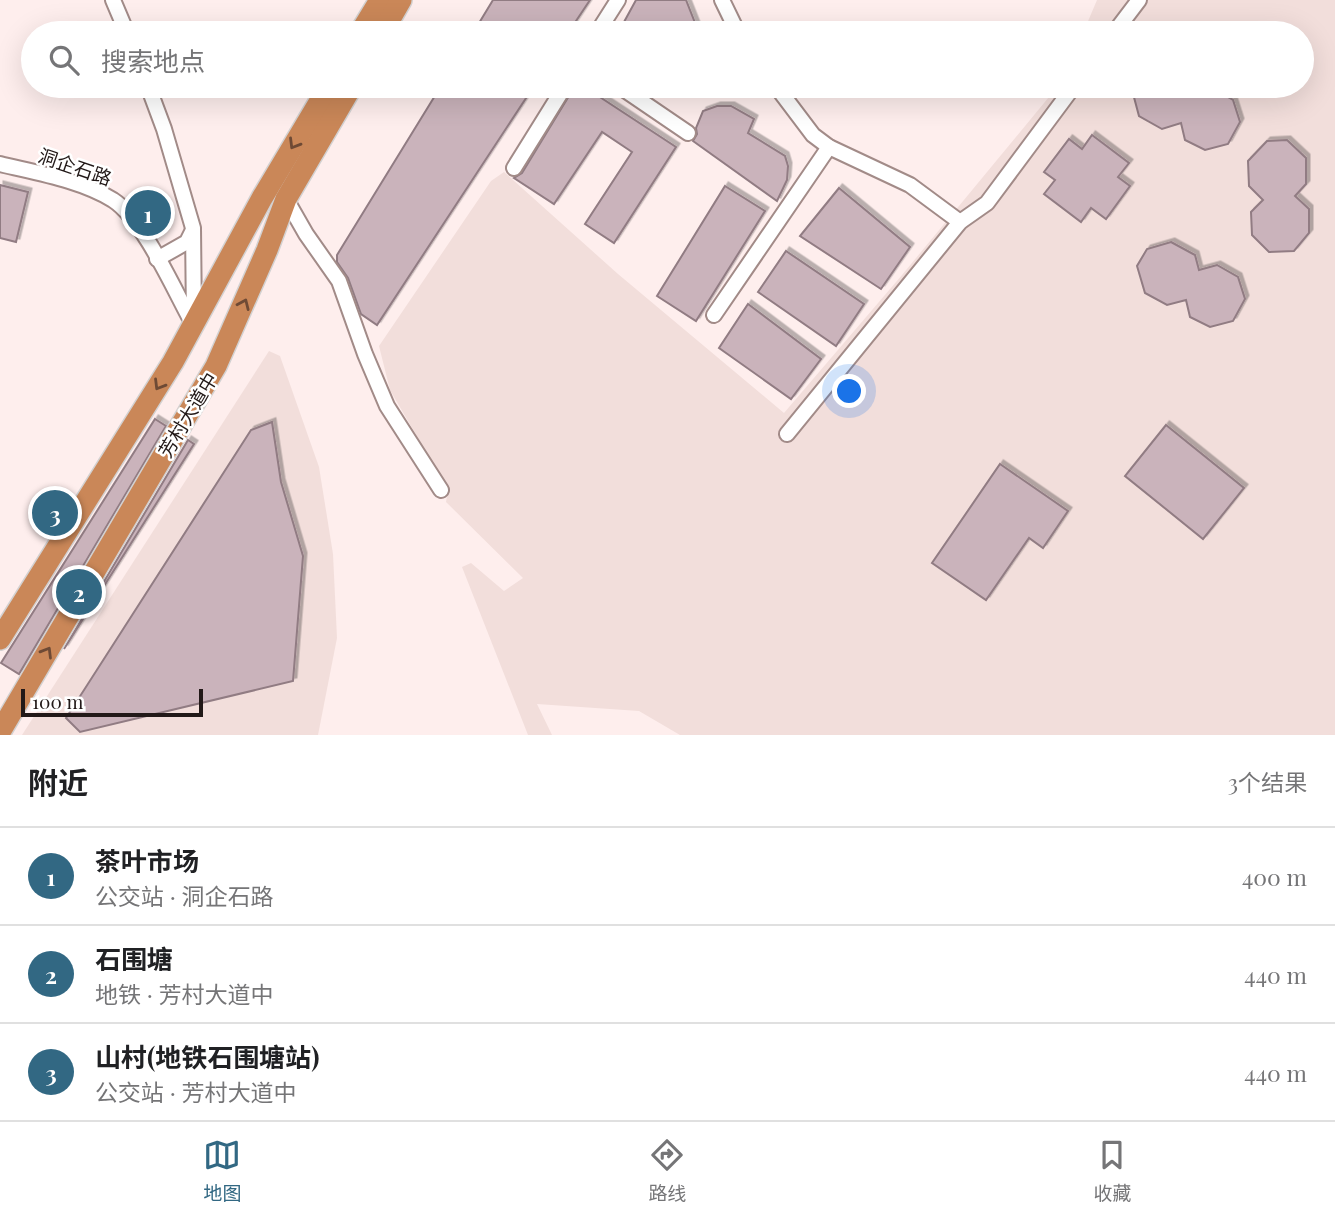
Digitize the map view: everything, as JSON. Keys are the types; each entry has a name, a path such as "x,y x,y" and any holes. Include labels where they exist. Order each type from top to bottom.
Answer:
{"highway":[{"path":"367,21 380,0"},
{"path":"389,21 401,0"},
{"name":"芳村大道中","path":"0,639 194,326 262,198 322,98"},
{"name":"芳村大道中","path":"0,732 216,366 267,250 286,199 345,98"}],"street":[{"path":"113,0 122,21"},
{"path":"605,21 618,0"},
{"path":"722,0 732,21"},
{"path":"1123,21 1139,0"},
{"path":"152,98 193,228 194,326"},
{"path":"514,167 557,98"},
{"path":"637,98 688,133"},
{"path":"785,98 813,135 829,147 910,185 960,222"},
{"path":"787,434 960,222 986,203 1065,98"},
{"path":"714,315 829,147"},
{"name":"洞企石路","path":"0,164 68,182 113,201 127,212 139,228 194,326"},
{"path":"286,199 306,234 339,281 387,406 441,489"},
{"path":"157,259 187,242 193,228"}],"shaded area":[{"path":"1097,0 1335,0 1335,735 680,735 639,711 537,704 552,735 528,735 462,567 471,563 504,591 523,578 446,502 448,490 390,390 379,346 491,181 504,172 618,274 784,413 1048,98 1314,98 1314,21 1088,21"},
{"path":"269,351 280,356 319,467 333,554 337,638 318,735 22,735"}],"building":[{"path":"493,0 590,0 576,21 480,21"},
{"path":"636,0 686,0 694,21 625,21"},
{"path":"434,98 526,98 377,325 361,314 348,278 337,262 337,255"},
{"path":"568,98 601,98 676,147 614,243 585,224 632,152 602,132 554,204 514,178 522,173"},
{"path":"1134,98 1230,98 1233,100 1240,122 1228,144 1205,150 1185,140 1181,123 1162,129 1139,116"},
{"path":"717,106 731,106 754,119 748,133 785,156 788,166 787,180 777,201 693,141 703,111"},
{"path":"1092,135 1129,163 1118,177 1130,186 1106,219 1091,208 1081,222 1044,194 1055,180 1044,172 1069,139 1082,149"},
{"path":"1287,140 1306,158 1306,184 1295,196 1309,209 1309,233 1294,251 1269,252 1252,235 1251,212 1263,200 1249,186 1248,161 1267,141"},
{"path":"0,185 28,192 16,242 0,238"},
{"path":"725,186 765,211 696,321 657,296"},
{"path":"839,188 910,247 881,289 800,236"},
{"path":"1171,242 1195,255 1199,270 1217,265 1238,277 1245,299 1233,321 1210,327 1190,317 1186,300 1167,305 1145,293 1137,266 1147,249"},
{"path":"786,251 864,304 836,346 758,292"},
{"path":"748,304 821,359 791,399 719,348"},
{"path":"155,419 166,426 19,674 1,663"},
{"path":"272,422 281,482 303,556 293,681 80,732 66,718 251,430"},
{"path":"1166,425 1244,488 1203,539 1125,476"},
{"path":"188,440 194,444 64,649"},
{"path":"1000,464 1068,511 1043,548 1029,538 986,600 932,563"}],"place":[{"name":"茶叶市场","path":"148,213"},
{"name":"山村(地铁石围塘站)","path":"55,513"},
{"name":"石围塘","path":"79,592"}]}
